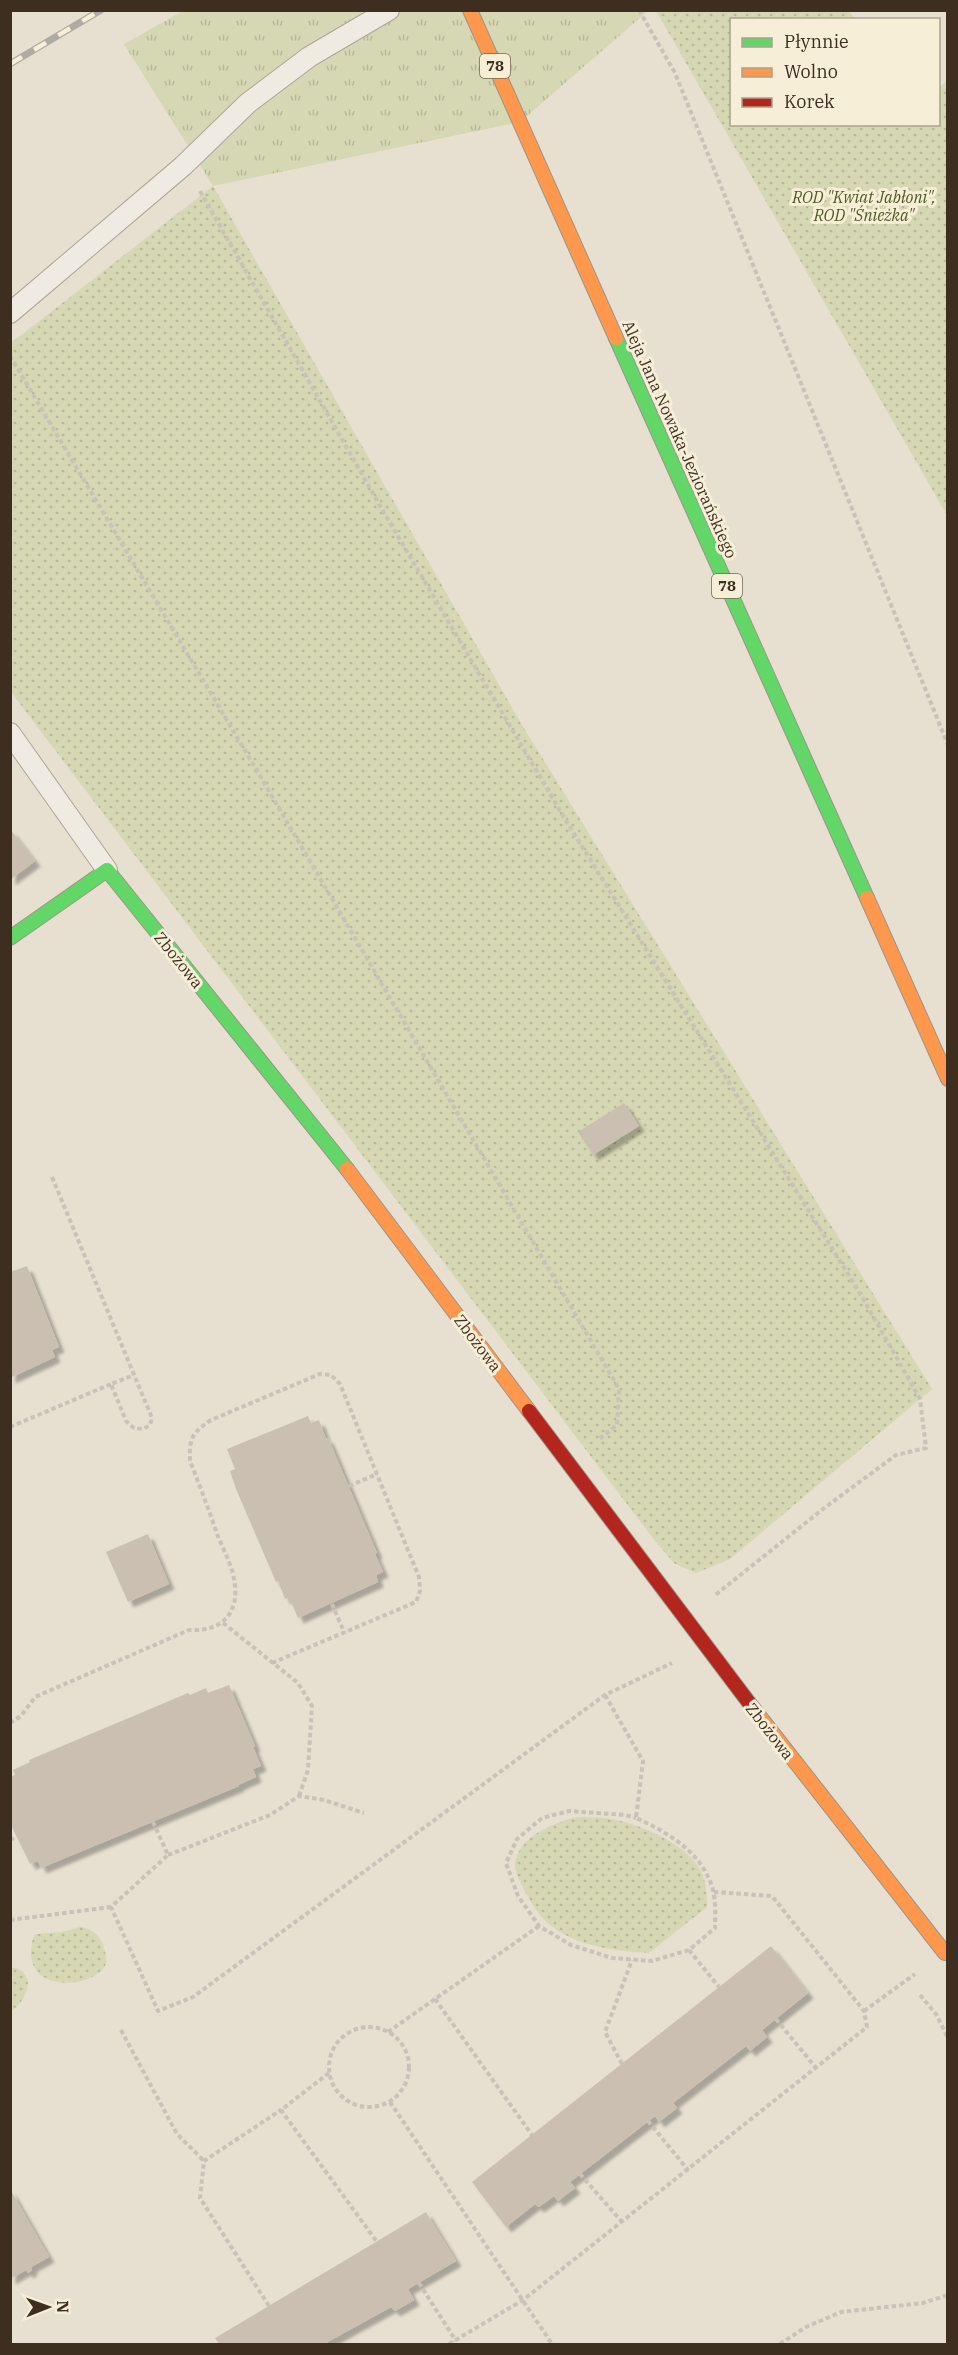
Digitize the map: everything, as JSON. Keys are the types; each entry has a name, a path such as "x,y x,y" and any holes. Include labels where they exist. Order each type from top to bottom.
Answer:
{"street":[{"name":"Aleja Jana Nowaka-Jeziorańskiego","path":"470,10 948,1079"},
{"path":"10,938 107,870"},
{"name":"Zbożowa","path":"107,870 358,1183 686,1621 945,1953"},
{"path":"934,1050 948,1064"}],"lane":[{"path":"10,313 183,166 248,103 309,57 389,10"},
{"name":"Zbożowa","path":"10,733 107,870"}],"path":[{"path":"639,10 675,73 948,745"},
{"path":"183,166 202,193 383,511 566,819 861,1295 920,1399 926,1448 896,1455 725,1586 686,1621"},
{"path":"10,356 250,759 619,1389 617,1425 569,1465"},
{"path":"52,1177 152,1418 150,1425 143,1429 134,1428 126,1421 111,1384"},
{"path":"10,1723 21,1716 35,1697 189,1630 206,1631 223,1623 233,1610 236,1595 233,1574 190,1461 189,1442 196,1430 211,1420 320,1374 331,1375 340,1384 419,1577 420,1591 416,1602 272,1663"},
{"path":"10,1427 134,1375"},
{"path":"349,1486 377,1474"},
{"path":"332,1604 344,1632"},
{"path":"10,1920 111,1907 168,1855 270,1815 299,1796 308,1770 312,1706 298,1683 223,1623"},
{"path":"111,1907 158,2012 194,1997 605,1695 674,1661"},
{"path":"605,1695 643,1761 636,1818"},
{"path":"299,1796 324,1800 364,1813"},
{"path":"569,1811 625,1815 667,1833 703,1865 714,1892 715,1928 689,1950 652,1961 612,1958 571,1945 539,1926 518,1896 506,1863 517,1839 542,1818 569,1811"},
{"path":"153,1822 168,1855"},
{"path":"10,1840 17,1838"},
{"path":"449,2344 523,2300 867,2028 864,2011 772,1896 714,1892"},
{"path":"388,2032 539,1926"},
{"path":"689,1950 719,1988"},
{"path":"864,2011 945,1953"},
{"path":"622,2064 605,2032 632,1960"},
{"path":"920,1995 936,2014 948,2038"},
{"path":"435,1999 532,2135"},
{"path":"776,2019 816,2068"},
{"path":"364,2027 388,2032 399,2041 406,2053 409,2066 407,2080 400,2092 390,2102 378,2107 363,2108 340,2096 328,2073 333,2048 351,2031 364,2027"},
{"path":"121,2030 177,2134 204,2161"},
{"path":"204,2161 282,2110 328,2073"},
{"path":"390,2102 552,2344"},
{"path":"282,2110 377,2242"},
{"path":"648,2121 688,2170"},
{"path":"204,2161 200,2198 269,2307"},
{"path":"580,2174 621,2222"},
{"path":"419,2283 456,2341"},
{"path":"780,2344 806,2327 841,2312 923,2303 948,2295"}],"green space":[{"path":"183,11 648,11 520,122 213,186 124,44"},
{"name":"ROD \"Kwiat Jabłoni\", ROD \"Śnieżka\"","path":"656,11 849,11 854,18 730,18 730,126 940,126 940,86 947,81 947,515"},
{"path":"213,186 522,725 932,1389 730,1559 696,1573 675,1564 655,1541 11,692 11,343"},
{"path":"577,1817 605,1818 630,1824 659,1835 684,1851 701,1871 706,1888 707,1907 649,1953 592,1945 554,1928 534,1907 516,1873 515,1865 523,1846 538,1832"},
{"path":"79,1926 91,1930 99,1937 106,1963 100,1972 75,1982 60,1982 46,1978 36,1970 31,1955 34,1935 68,1931"},
{"path":"10,1967 25,1974 28,1980 26,1993 11,2011"}],"building":[{"path":"10,829 35,861 10,880"},
{"path":"624,1103 639,1126 593,1155 578,1132"},
{"path":"27,1266 59,1347 52,1350 55,1357 10,1378 10,1272"},
{"path":"308,1416 311,1423 319,1420 326,1439 328,1438 383,1572 376,1575 378,1582 298,1618 289,1597 285,1599 278,1581 276,1582 236,1489 230,1471 235,1469 227,1449"},
{"path":"148,1534 169,1584 128,1602 106,1552"},
{"path":"229,1685 261,1766 253,1769 256,1777 41,1868 38,1861 30,1864 10,1823 10,1777 15,1775 13,1770 30,1762 29,1760 188,1693 190,1695 206,1688 208,1693"},
{"path":"771,1946 808,1993 762,2030 767,2037 750,2051 746,2046 673,2103 677,2108 659,2122 655,2116 570,2182 575,2188 558,2201 554,2196 539,2207 535,2204 506,2227 472,2182"},
{"path":"10,2189 49,2257 31,2267 32,2270 28,2273 26,2270 10,2279"},
{"path":"426,2212 456,2261 408,2289 414,2300 395,2311 391,2307 324,2344 219,2344 215,2338"}],"railway":[{"path":"10,64 101,10"}],"traffic: fast":[{"path":"616,338 867,898"},
{"path":"10,938 107,870 347,1169"}],"traffic: slow":[{"path":"470,10 616,338"},
{"path":"867,898 948,1079"},
{"path":"347,1169 529,1411"},
{"path":"753,1708 945,1953"}],"traffic: jam":[{"path":"529,1411 753,1708"}]}
